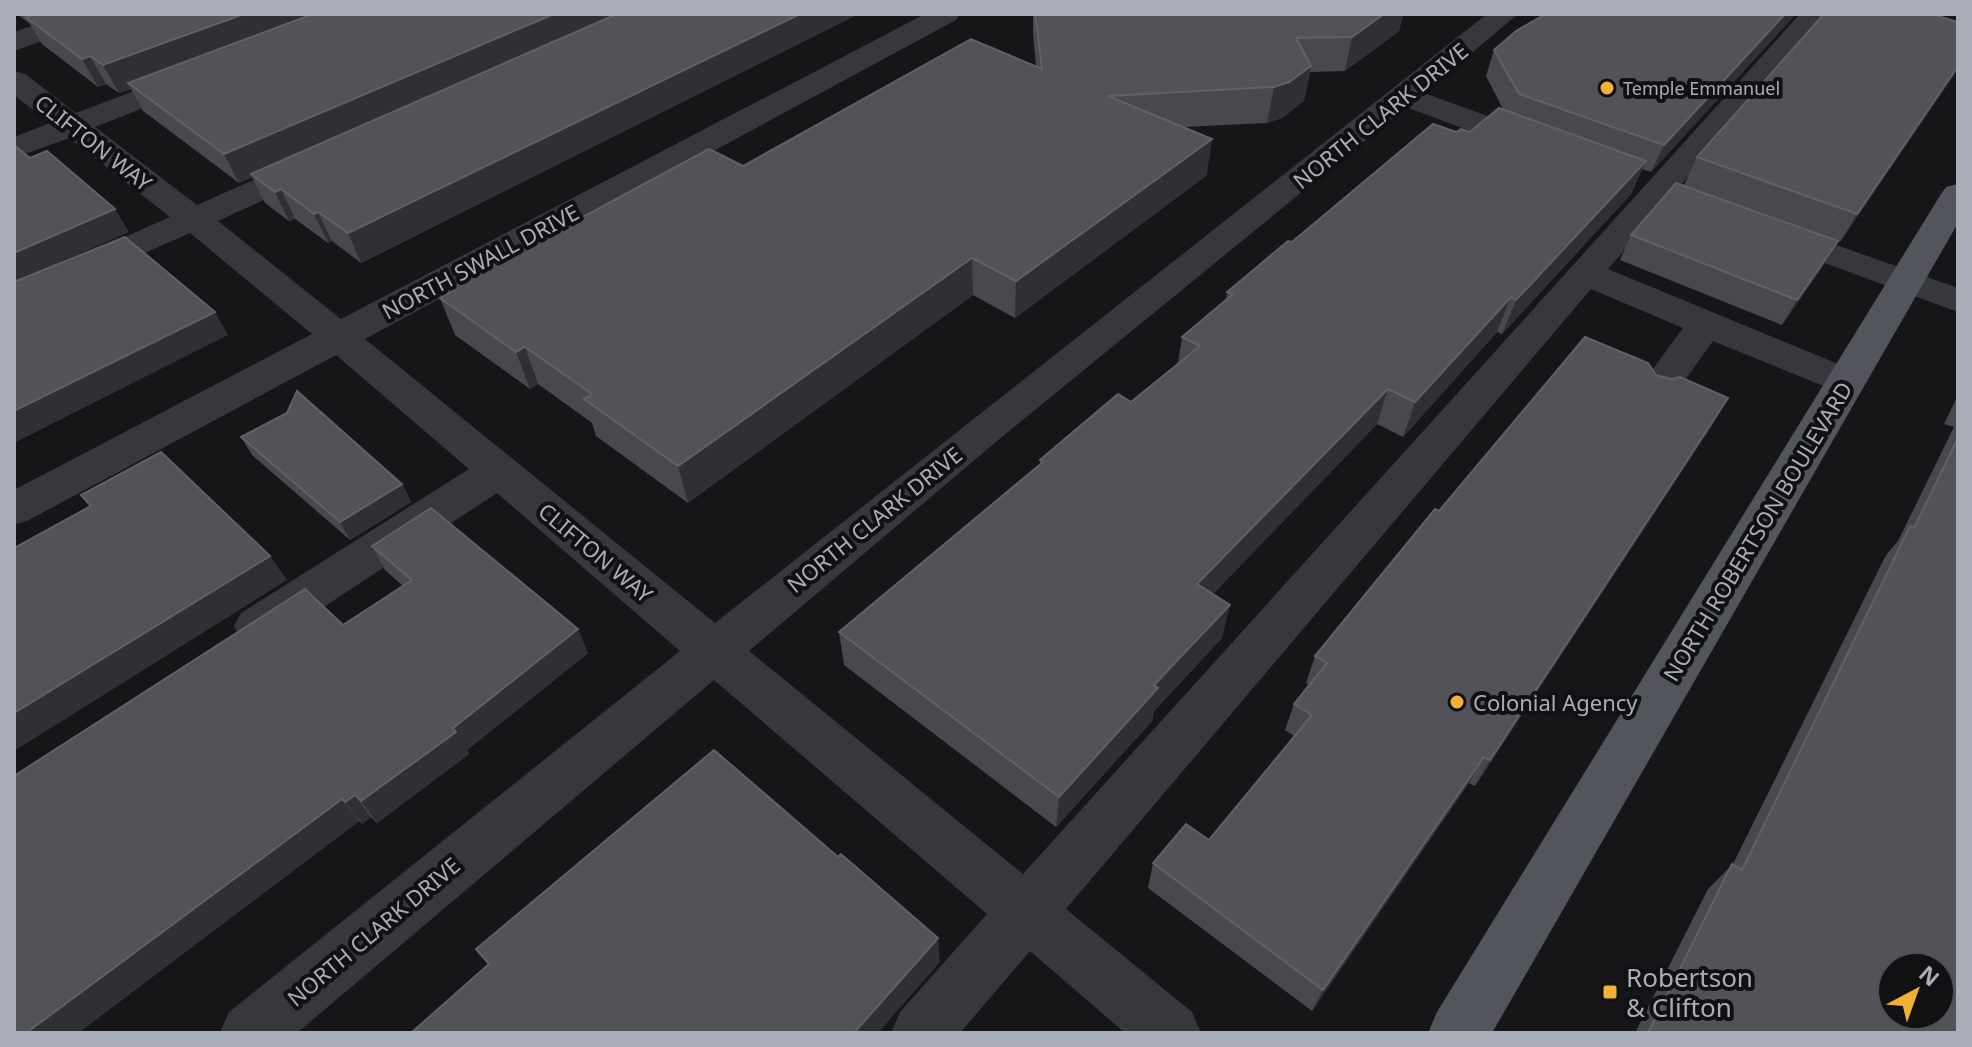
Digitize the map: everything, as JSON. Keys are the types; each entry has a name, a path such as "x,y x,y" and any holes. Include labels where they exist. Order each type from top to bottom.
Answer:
{"main road":[{"name":"NORTH ROBERTSON BOULEVARD","path":"1458,1033 1958,194"}],"street":[{"path":"14,42 93,14"},
{"name":"NORTH SWALL DRIVE","path":"14,509 946,14"},
{"name":"NORTH CLARK DRIVE","path":"250,1033 982,431 1504,14"},
{"path":"921,1033 1658,189 1815,14"},
{"path":"14,148 217,70"},
{"name":"CLIFTON WAY","path":"14,80 194,219 338,336 1171,1033"},
{"path":"1404,96 1569,157"},
{"path":"14,300 335,156"},
{"path":"1746,222 1958,301"},
{"path":"1585,273 1846,382"},
{"path":"1656,392 1706,324"},
{"path":"229,645 498,471"}],"building":[{"path":"35,14 244,14 103,65 90,56 82,59 26,17"},
{"path":"313,14 554,14 224,154 128,83"},
{"path":"617,14 800,14 348,233 318,212 314,214 281,189 275,192 251,174"},
{"path":"1035,14 1384,14 1352,37 1296,38 1311,66 1289,82 1274,87 1108,96 1212,139 1016,281 972,258 678,466 584,399 592,394 525,347 516,352 440,298 454,290 451,288 709,149 743,166 971,39 1042,69"},
{"name":"Temple Emmanuel","path":"1543,14 1785,14 1664,145 1519,94 1494,50"},
{"path":"1824,14 1931,14 1958,22 1958,66 1857,214 1697,157"},
{"path":"1499,108 1646,161 1516,300 1511,297 1415,402 1388,389 1197,584 1230,605 1154,685 1158,688 1059,797 839,632 1043,462 1040,460 1118,394 1131,402 1200,346 1182,337 1233,294 1227,292 1433,124 1456,132 1461,129 1470,132"},
{"path":"14,145 30,158 47,151 115,209 14,253"},
{"path":"1676,183 1838,241 1797,300 1631,235"},
{"path":"125,237 215,312 14,411 14,282"},
{"path":"1585,337 1648,363 1656,375 1671,379 1680,377 1728,398 1490,760 1484,757 1323,990 1153,863 1186,824 1209,840 1312,715 1294,704 1327,663 1315,656 1435,509 1439,511"},
{"path":"297,391 402,484 340,522 241,437 287,413"},
{"path":"1958,438 1958,1033 1648,1033 1732,864 1742,870 1910,526 1914,528"},
{"path":"161,452 270,556 14,713 14,548 91,506 81,495"},
{"path":"431,508 578,629 453,728 456,732 361,801 355,795 345,802 342,799 26,1033 14,1033 14,776 305,589 343,625 412,580 372,546"},
{"path":"714,750 938,938 854,1033 411,1033 489,964 476,949"}],"place":[{"name":"Temple Emmanuel","path":"1607,88"},
{"name":"Colonial Agency","path":"1457,702"},
{"name":"Robertson & Clifton","path":"1610,992"}]}
